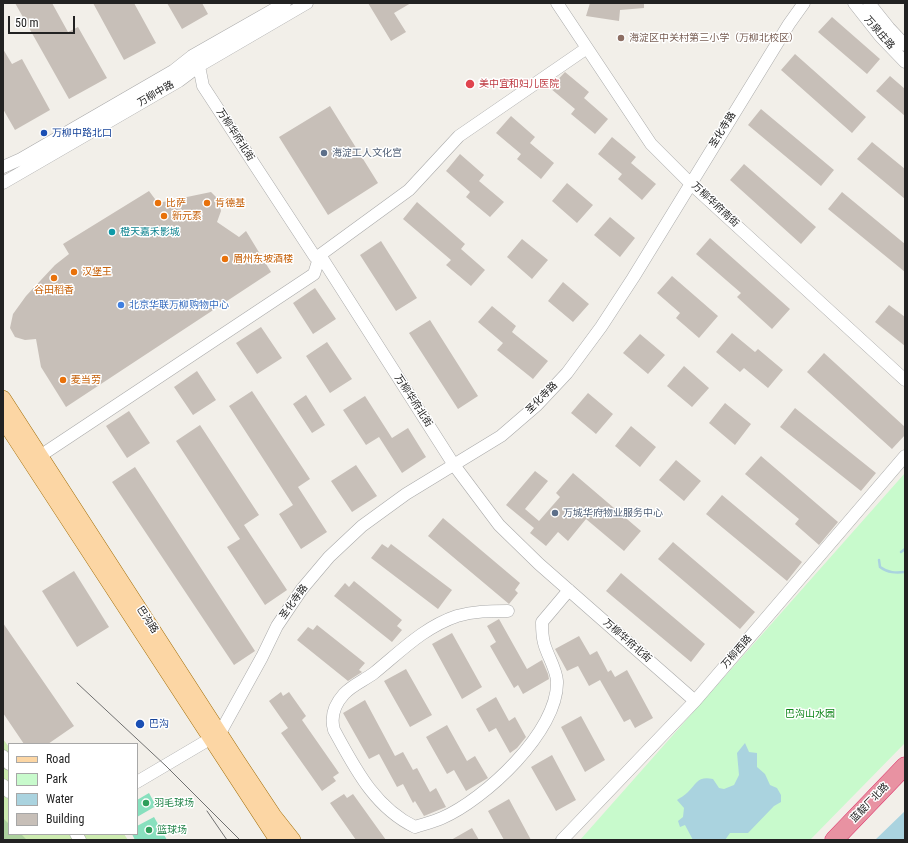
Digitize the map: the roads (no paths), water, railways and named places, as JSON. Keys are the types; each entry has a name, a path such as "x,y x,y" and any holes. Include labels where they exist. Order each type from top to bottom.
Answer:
{"highway":[{"name":"蓝靛厂北路","path":"834,840 905,766"}],"main road":[{"name":"巴沟路","path":"3,398 215,736 277,840"},
{"name":"巴沟路","path":"3,420 215,736 293,840"}],"street":[{"name":"万柳中路","path":"3,168 173,71 192,56 284,3"},
{"name":"万柳中路","path":"3,183 179,81 199,66 307,3"},
{"name":"万柳华府南街","path":"557,3 651,144 690,183 905,380"},
{"name":"圣化寺路","path":"215,736 262,657 277,626 302,589 329,557 362,526 400,498 501,436 537,405 567,373 601,327 629,284 789,24 804,3"},
{"name":"万泉庄路","path":"854,3 880,36 905,62"},
{"name":"万泉庄路","path":"869,3 905,45"},
{"path":"40,456 314,274 320,256 409,190 459,136 587,48"},
{"name":"万柳华府北街","path":"192,56 199,66 203,86 314,257 320,256 454,465 499,525 569,590 695,701"},
{"name":"万柳西路","path":"562,840 695,701 905,456"},
{"path":"508,612 481,611 456,617 423,633 374,673 344,693 334,710 332,721 334,730 369,788 385,807 399,819 416,827 442,818 478,796 504,775 538,735 551,710 557,680 543,641 542,622 569,590"},
{"path":"138,781 215,736"}],"water":[{"path":"745,743 749,752 757,753 757,767 765,774 770,785 777,788 781,795 781,802 774,806 748,833 730,833 725,840 693,840 685,825 680,827 678,821 683,817 684,808 677,800 687,793 698,781 704,778 713,779 719,788 724,789 734,785 739,775 737,753"},
{"path":"905,811 905,840 875,840"}],"waterway":[{"path":"901,552 905,549"},
{"path":"879,560 880,567 886,570 905,572"}],"tram line":[{"path":"77,683 166,766 240,840"},
{"path":"207,811 227,840"}],"place":[{"name":"海淀区中关村第三小学（万柳北校区）","path":"621,38"},
{"name":"美中宜和妇儿医院","path":"470,84"},
{"name":"万柳中路北口","path":"44,133"},
{"name":"海淀工人文化宫","path":"324,153"},
{"name":"比萨","path":"158,203"},
{"name":"肯德基","path":"207,203"},
{"name":"新元素","path":"164,216"},
{"name":"橙天嘉禾影城","path":"112,232"},
{"name":"眉州东坡酒楼","path":"225,259"},
{"name":"汉堡王","path":"74,272"},
{"name":"谷田稻香","path":"54,278"},
{"name":"北京华联万柳购物中心","path":"121,305"},
{"name":"麦当劳","path":"63,380"},
{"name":"万城华府物业服务中心","path":"555,513"},
{"name":"巴沟","path":"140,724"},
{"name":"羽毛球场","path":"146,803"},
{"name":"篮球场","path":"149,830"}],"park label":[{"name":"巴沟山水园","path":"810,714"}]}
